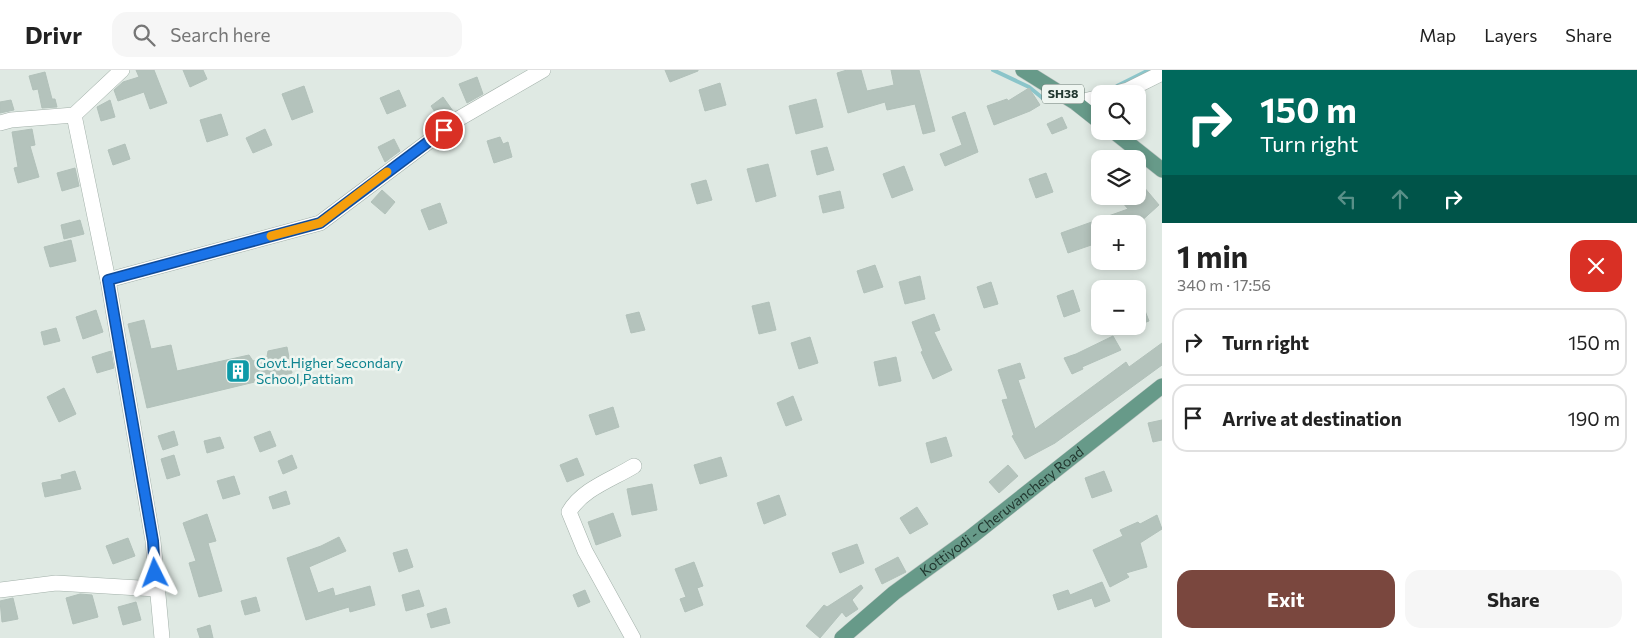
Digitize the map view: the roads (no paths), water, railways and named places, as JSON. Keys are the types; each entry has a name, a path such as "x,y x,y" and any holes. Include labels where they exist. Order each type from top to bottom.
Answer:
{"main road":[{"name":"SH38","path":"1023,70 1076,102 1091,114"},
{"path":"1124,140 1162,170"},
{"name":"Kottiyodi - Cheruvanchery Road","path":"842,638 894,593 970,537 1162,386"}],"street":[{"path":"0,123 10,120 74,115 122,70"},
{"path":"108,280 320,223 460,118 543,70"},
{"path":"1138,85 1162,73"},
{"path":"1076,102 1091,99"},
{"path":"74,115 108,280 153,541 162,638"},
{"path":"633,638 585,551 569,512 574,503 585,494 634,466"},
{"path":"0,590 56,583 156,589"}],"waterway":[{"path":"993,70 1029,87 1045,100 1061,102"},
{"path":"1119,85 1149,70"}],"place":[{"name":"Govt.Higher Secondary School,Pattiam","path":"238,371"}]}
